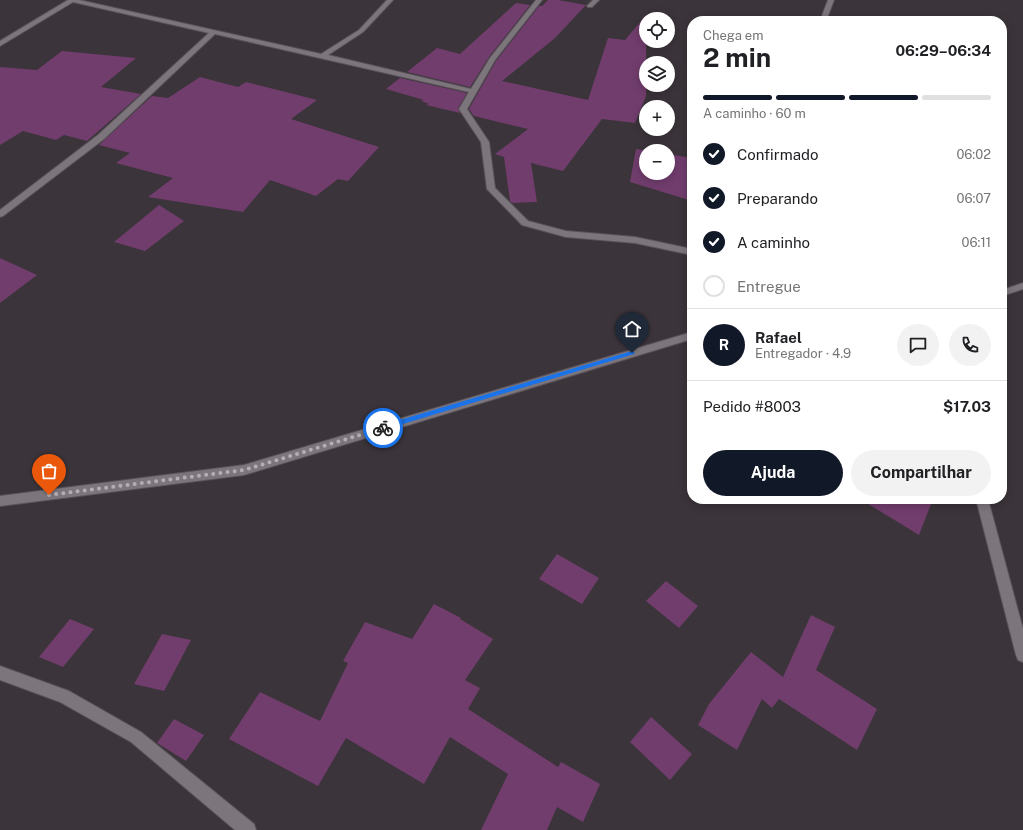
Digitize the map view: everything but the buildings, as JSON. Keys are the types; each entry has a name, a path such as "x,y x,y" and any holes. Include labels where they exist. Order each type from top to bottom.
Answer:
{"street":[{"path":"0,44 71,0 473,91"},
{"path":"322,56 361,31 390,0"},
{"path":"539,0 492,59 463,109 485,142 491,189 525,223 566,234 635,240 687,251"},
{"path":"590,6 596,0"},
{"path":"825,16 831,0"},
{"path":"0,214 101,137 213,32"},
{"path":"1007,291 1023,286"},
{"path":"1,503 244,470 687,337"},
{"path":"983,504 1023,655"},
{"path":"0,673 64,696 136,737 248,830"}],"way so far":[{"path":"49,495 244,470 383,428"}],"route":[{"path":"383,428 632,353"}]}
